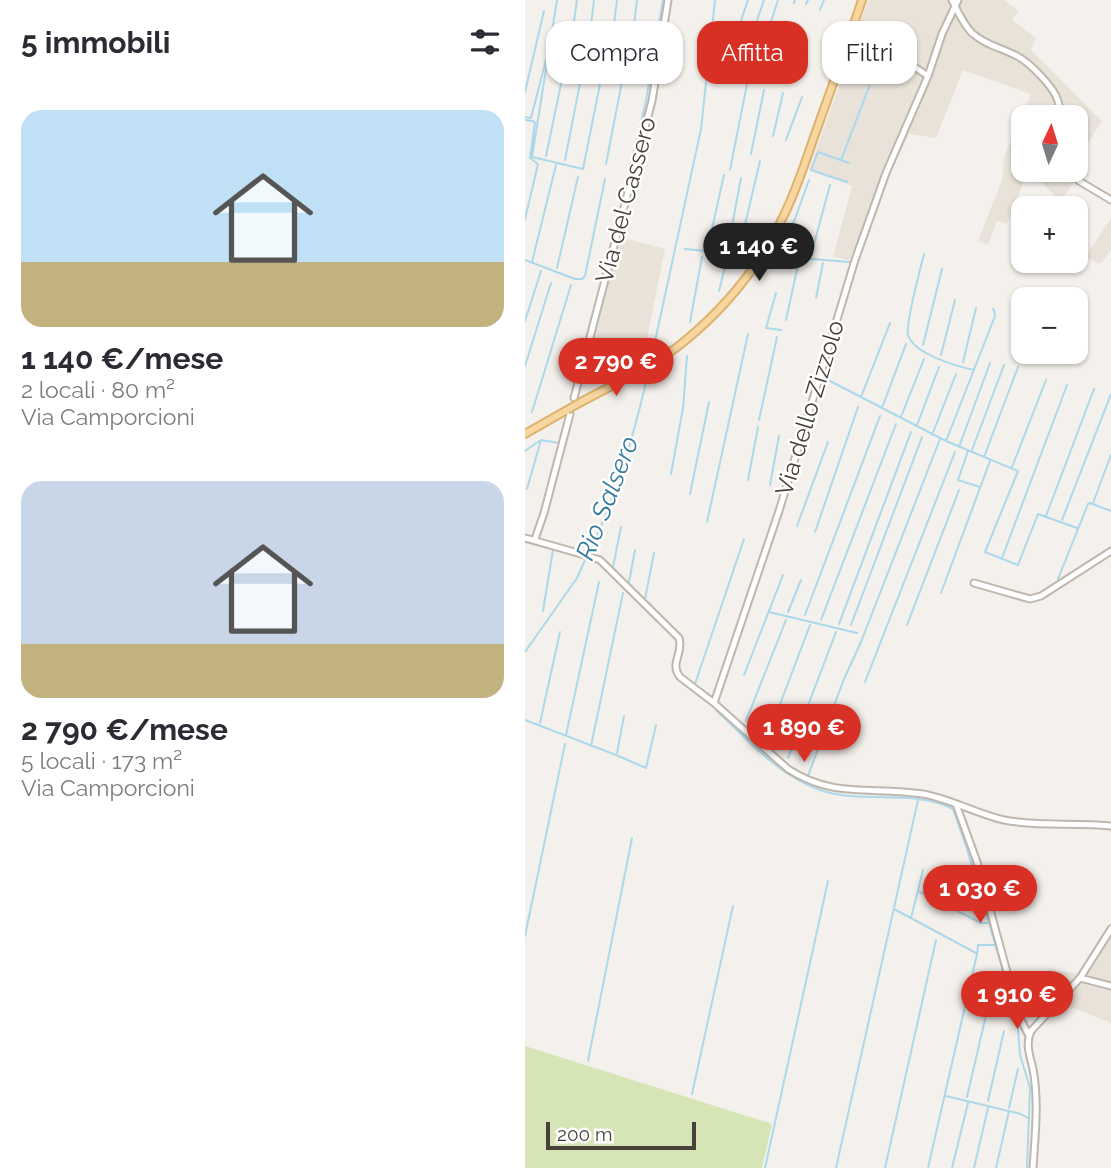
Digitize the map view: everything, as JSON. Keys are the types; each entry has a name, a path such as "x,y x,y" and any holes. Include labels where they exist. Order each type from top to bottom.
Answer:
{"main road":[{"path":"525,434 568,412 577,400 639,370 684,342 713,317 744,281 785,214 862,0"}],"street":[{"name":"Via del Cassero","path":"577,400 652,101 668,0"},
{"name":"Via dello Zizzolo","path":"715,703 779,511 855,260 886,173 928,76 955,2"},
{"path":"955,2 963,22 974,35 1020,58 1053,89 1059,105"},
{"path":"917,69 928,76"},
{"path":"1081,182 1111,200"},
{"path":"534,539 544,513 568,412"},
{"path":"525,538 600,560 679,638 681,646 675,666 680,677 715,703 788,769 810,781 835,789 919,793 1013,821 1111,826"},
{"path":"974,583 1030,599 1041,596 1111,551"},
{"path":"956,804 977,862 1019,1016 1029,1036"},
{"path":"1033,1168 1036,1095 1027,1042 1031,1031 1080,978 1111,929"},
{"path":"1080,978 1111,985"}],"shaded area":[{"path":"868,0 1004,0 1019,11 1012,20 1036,38 1031,50 1086,105 1026,105 1031,94 963,70 936,138 909,134 849,260 833,257 852,186 809,170 840,84 917,84 917,21 861,21"},
{"path":"1089,108 1102,121 1089,141"},
{"path":"1011,141 1011,182 1024,182 1018,196 1011,196 1011,214 1007,224 997,221 988,245 978,241 1002,180 1004,157"},
{"path":"1041,182 1074,182 1064,196 1055,196"},
{"path":"1111,218 1111,250 1101,263 1088,257 1088,253"},
{"path":"613,235 665,249 644,353 586,340"},
{"path":"1111,933 1111,1023 1073,1008 1039,987 1049,969 1083,975"}],"green space":[{"path":"525,1046 772,1124 762,1168 525,1168"}],"waterway":[{"path":"554,21 557,0"},
{"path":"574,21 577,0"},
{"path":"591,21 594,0"},
{"path":"614,21 617,0"},
{"path":"634,21 637,0"},
{"path":"631,164 646,101 663,0"},
{"name":"Rio Salsero","path":"651,360 701,129 715,0"},
{"path":"741,21 748,0"},
{"path":"757,21 764,0"},
{"path":"771,21 778,0"},
{"path":"806,4 808,0"},
{"path":"820,10 824,0"},
{"path":"525,92 544,11"},
{"path":"525,117 531,118 546,60"},
{"path":"546,69 532,157 583,169 600,84"},
{"path":"546,156 561,84"},
{"path":"565,160 580,84"},
{"path":"606,164 621,84"},
{"path":"730,170 747,84"},
{"path":"841,160 870,84"},
{"path":"751,154 764,90"},
{"path":"773,136 783,93"},
{"path":"786,140 802,97"},
{"path":"525,120 535,123 530,158 538,164 525,219"},
{"path":"847,182 811,170 818,152 849,163"},
{"path":"738,254 760,161"},
{"path":"532,262 556,165"},
{"path":"707,251 724,175"},
{"path":"557,268 578,177"},
{"path":"727,253 741,178"},
{"path":"525,260 575,279 585,276 605,179"},
{"path":"775,255 795,219 809,180"},
{"path":"811,255 830,185"},
{"path":"685,249 746,255"},
{"path":"924,254 911,308 908,335 918,348 927,353 974,370"},
{"path":"774,256 850,262"},
{"path":"690,322 702,257"},
{"path":"719,291 726,263"},
{"path":"816,298 823,263"},
{"path":"786,320 798,265"},
{"path":"923,345 942,269"},
{"path":"525,321 541,271"},
{"path":"525,366 551,283"},
{"path":"532,412 571,285"},
{"path":"776,293 766,328 781,330"},
{"path":"941,355 955,300"},
{"path":"963,362 976,308"},
{"path":"946,441 995,316 993,309"},
{"path":"861,397 890,323"},
{"path":"707,522 748,334"},
{"path":"759,420 777,337"},
{"path":"882,408 906,344"},
{"path":"671,474 683,408 687,356"},
{"path":"901,417 924,359"},
{"path":"959,447 990,363"},
{"path":"972,450 1004,365"},
{"path":"917,425 939,367"},
{"path":"984,457 1018,367"},
{"name":"Rio Salsero","path":"589,553 624,463 649,369"},
{"path":"932,435 956,374"},
{"path":"828,380 946,441 1018,471 985,552 1018,565 1038,514 1077,528"},
{"path":"1012,467 1046,380"},
{"path":"1002,558 1067,385"},
{"path":"1046,516 1094,389"},
{"path":"1062,520 1111,394"},
{"path":"690,494 709,402"},
{"path":"815,532 858,407"},
{"path":"805,615 880,416"},
{"path":"821,620 896,424"},
{"path":"748,480 758,427"},
{"path":"839,624 911,432"},
{"path":"770,485 779,436"},
{"path":"851,625 922,437"},
{"path":"808,776 940,439"},
{"path":"525,451 541,440 559,443"},
{"path":"527,489 541,440"},
{"path":"797,526 828,442"},
{"path":"968,451 958,480 980,487"},
{"path":"865,682 955,452"},
{"path":"1093,503 1111,455"},
{"path":"941,593 990,461"},
{"path":"907,625 959,490"},
{"path":"1058,579 1088,504 1111,511"},
{"path":"613,567 621,527"},
{"path":"695,684 744,539"},
{"path":"1097,557 1111,547"},
{"path":"543,611 553,550"},
{"path":"629,582 635,550"},
{"path":"645,599 654,553"},
{"name":"Rio Salsero","path":"525,652 577,578 586,558"},
{"path":"744,675 783,575"},
{"path":"788,612 801,580"},
{"path":"566,735 599,582"},
{"path":"591,746 623,593"},
{"path":"769,612 857,633"},
{"path":"746,721 786,620"},
{"path":"768,736 810,625"},
{"path":"540,723 560,632"},
{"path":"788,758 836,632"},
{"path":"717,711 752,745 805,784 836,794 921,799 953,809 1017,1018 1020,1055 1030,1088 1027,1168"},
{"path":"617,753 624,716"},
{"path":"525,720 646,768 656,725"},
{"path":"525,936 565,744"},
{"path":"836,1168 918,800"},
{"path":"588,1061 632,838"},
{"path":"911,918 923,870"},
{"path":"765,1168 828,881"},
{"path":"918,891 981,923 989,923"},
{"path":"692,1094 733,906"},
{"path":"894,909 976,953"},
{"path":"885,1168 936,940"},
{"path":"928,1168 978,945 994,945"},
{"path":"967,1097 992,989"},
{"path":"988,1101 1004,1031"},
{"path":"1009,1108 1018,1069"},
{"path":"946,1096 1028,1118"},
{"path":"952,1168 968,1103"},
{"path":"974,1168 988,1108"},
{"path":"996,1168 1009,1111"}]}
